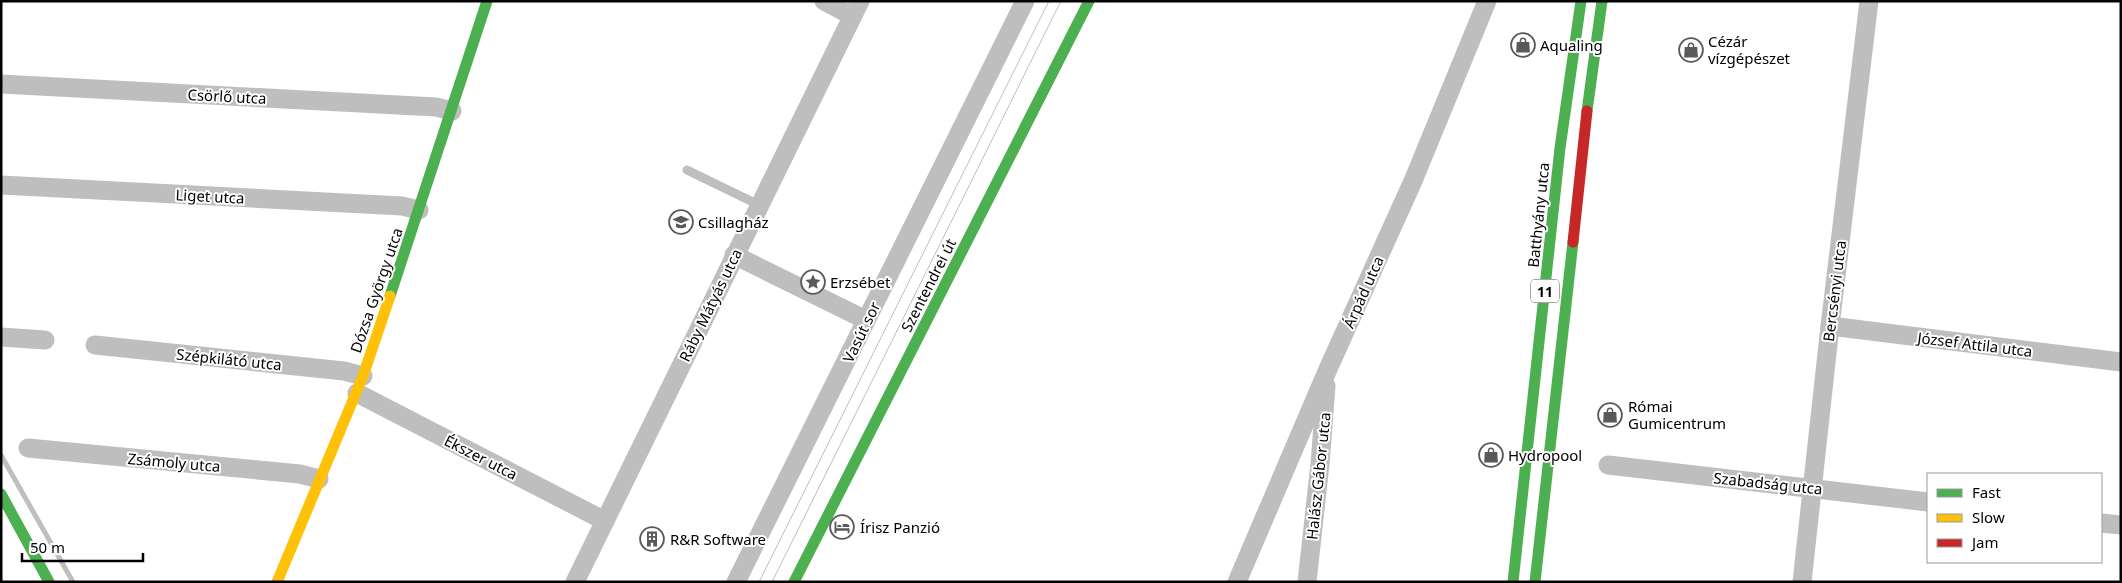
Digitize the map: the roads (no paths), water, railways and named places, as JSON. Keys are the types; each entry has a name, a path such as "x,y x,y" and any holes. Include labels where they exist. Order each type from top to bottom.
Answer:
{"main road":[{"name":"Dózsa György utca","path":"277,582 357,393 487,1"},
{"name":"Szentendrei út","path":"794,582 1089,1"},
{"name":"Batthyány utca","path":"1513,582 1560,148 1581,1"},
{"name":"11","path":"1536,582 1590,87 1602,1"},
{"path":"1,494 49,582"}],"street":[{"path":"824,1 856,9"},
{"name":"Vasút sor","path":"736,582 1025,1"},
{"name":"Árpád utca","path":"1236,582 1328,369 1413,181 1487,1"},
{"name":"Bercsényi utca","path":"1802,582 1830,326 1869,1"},
{"name":"Ráby Mátyás utca","path":"575,582 856,9"},
{"name":"Csörlő utca","path":"1,84 436,107 452,111"},
{"name":"Liget utca","path":"1,185 402,206 419,210"},
{"path":"734,255 866,320"},
{"name":"József Attila utca","path":"1830,326 2121,362"},
{"path":"1,337 44,340"},
{"name":"Szépkilátó utca","path":"95,345 344,371 363,376"},
{"name":"Halász Gábor utca","path":"1307,582 1328,369"},
{"name":"Ékszer utca","path":"357,393 605,521"},
{"name":"Zsámoly utca","path":"28,448 300,474 319,479"},
{"path":"1291,455 1320,464"},
{"name":"Szabadság utca","path":"1608,465 1927,502"},
{"path":"2102,523 2121,526"}],"lane":[{"path":"687,170 759,205"}],"waterway":[{"path":"1,455 73,582"}],"tram line":[{"path":"759,582 1049,1"},
{"path":"772,582 1061,1"}],"place":[{"name":"Aqualing","path":"1523,45"},
{"name":"Cézár vízgépészet","path":"1691,50"},
{"name":"Csillagház","path":"681,222"},
{"name":"Erzsébet","path":"813,282"},
{"name":"Római Gumicentrum","path":"1610,415"},
{"name":"Hydropool","path":"1491,455"},
{"name":"Írisz Panzió","path":"842,527"},
{"name":"R&R Software","path":"652,539"}]}
